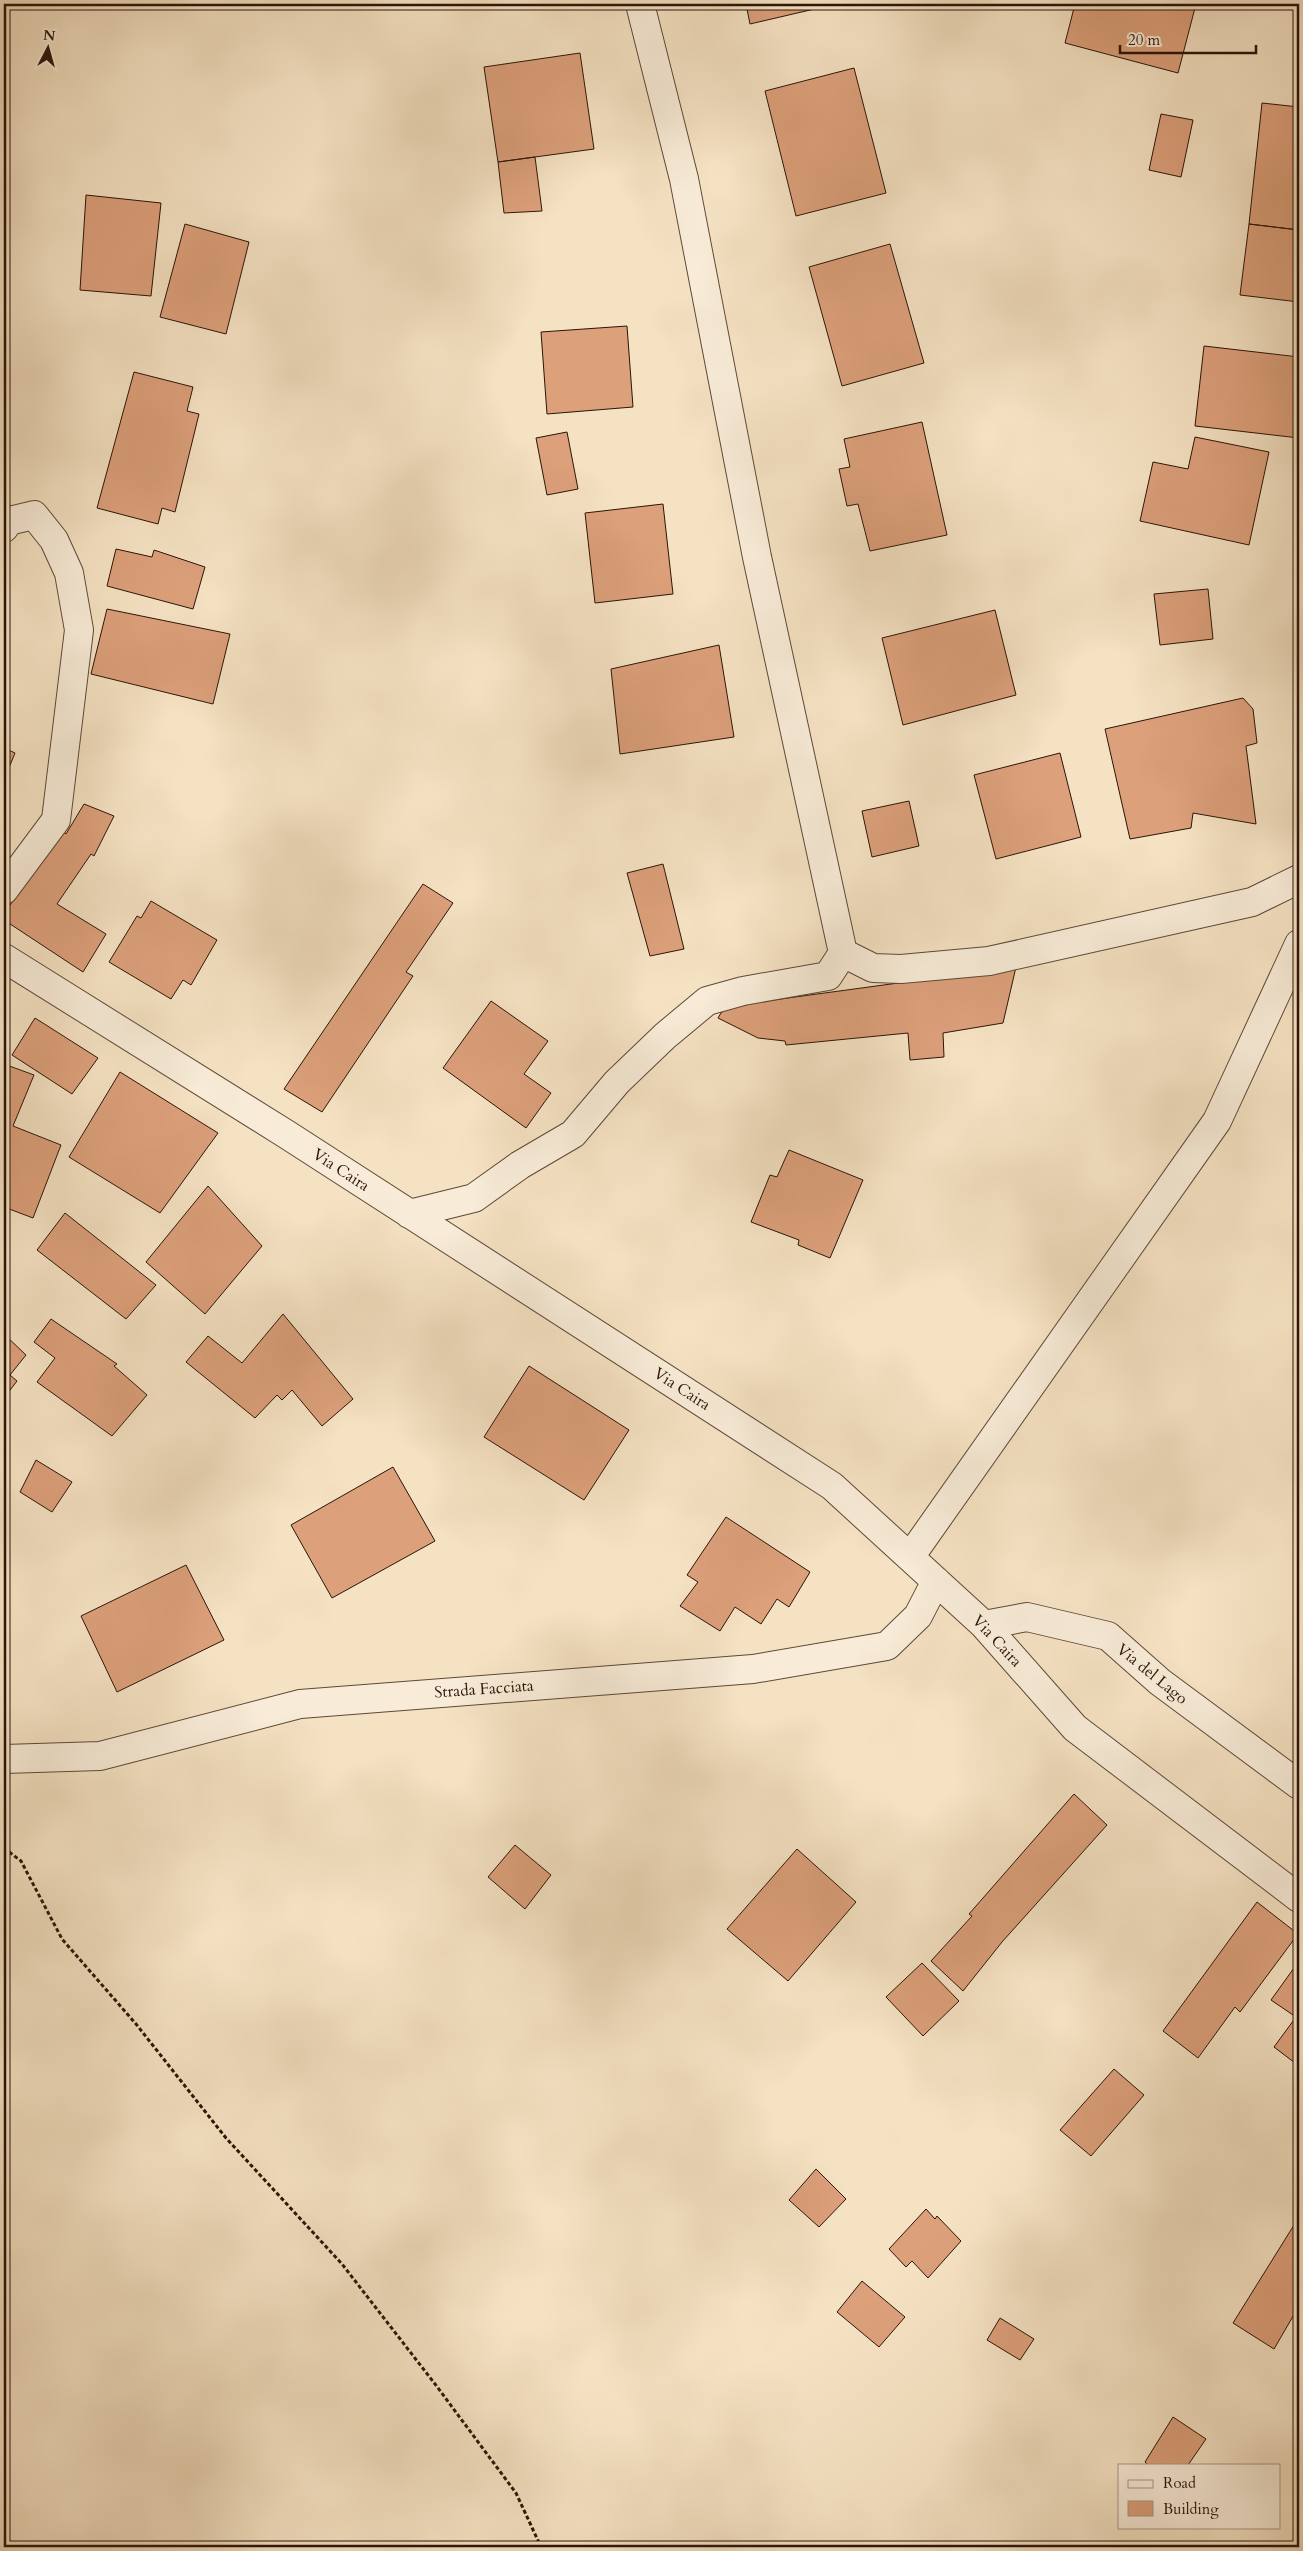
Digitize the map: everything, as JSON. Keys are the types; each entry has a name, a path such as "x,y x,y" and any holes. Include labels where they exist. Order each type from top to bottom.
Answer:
{"street":[{"path":"409,1214 474,1198 520,1165 573,1134 617,1082 665,1036 707,1001 744,991 828,976 843,953 757,557 684,179 640,4"},
{"path":"4,528 9,521 34,515 54,540 69,574 78,630 56,820 4,890"},
{"path":"843,953 874,968 989,960 1027,954 1142,925 1252,902 1299,879"},
{"path":"910,1557 1217,1121 1299,944"},
{"name":"Via Caira","path":"4,958 409,1214 832,1486 984,1625 1075,1728 1299,1898"},
{"name":"Strada Facciata","path":"4,1759 100,1756 300,1704 753,1669 887,1646 918,1616 936,1581"},
{"name":"Via del Lago","path":"984,1625 1027,1617 1108,1636 1160,1682 1299,1785"}],"path":[{"path":"4,1848 22,1862 62,1939 136,2024 226,2138 342,2264 435,2384 516,2493 541,2547"}],"building":[{"path":"746,4 836,4 750,24"},
{"path":"1075,4 1196,4 1178,73 1065,43"},
{"path":"580,53 594,149 498,162 484,67"},
{"path":"854,68 886,193 796,216 765,91"},
{"path":"1262,103 1299,107 1299,230 1249,224"},
{"path":"1161,114 1193,120 1181,177 1149,170"},
{"path":"535,157 542,211 504,213 498,162"},
{"path":"86,195 161,203 151,296 80,290"},
{"path":"185,224 249,242 226,334 160,317"},
{"path":"1249,224 1299,230 1299,302 1240,295"},
{"path":"890,244 924,363 842,386 809,267"},
{"path":"627,326 633,407 547,414 541,332"},
{"path":"1204,346 1299,357 1299,438 1195,426"},
{"path":"134,372 193,387 187,411 199,414 175,512 162,508 158,524 97,508"},
{"path":"922,422 947,535 870,551 858,504 847,506 839,469 850,467 844,439"},
{"path":"567,432 578,489 547,495 536,438"},
{"path":"1195,437 1269,452 1249,545 1140,521 1153,462 1188,469"},
{"path":"663,504 673,594 595,603 585,513"},
{"path":"116,549 152,557 154,550 205,567 193,609 107,586"},
{"path":"1208,589 1213,639 1160,645 1154,594"},
{"path":"107,609 230,634 213,704 91,674"},
{"path":"995,610 1016,695 903,725 882,638"},
{"path":"719,645 734,737 620,754 611,669"},
{"path":"1243,698 1253,709 1257,743 1246,746 1256,824 1193,813 1191,828 1130,839 1105,729"},
{"path":"4,748 15,753 4,780"},
{"path":"1060,753 1081,837 996,859 974,775"},
{"path":"909,801 919,846 872,857 862,811"},
{"path":"84,804 114,816 94,856 91,854 57,904 106,934 83,972 4,920 4,914 61,830 66,834"},
{"path":"663,864 684,949 650,956 627,873"},
{"path":"423,884 453,903 406,972 413,976 322,1112 284,1089"},
{"path":"151,901 217,940 191,985 183,980 171,999 109,962 137,916 141,918"},
{"path":"1016,967 1003,1023 943,1033 944,1057 910,1060 908,1033 786,1045 785,1041 758,1038 718,1018 729,1006"},
{"path":"491,1001 548,1041 524,1074 551,1093 526,1128 443,1068"},
{"path":"35,1018 98,1058 72,1094 12,1055"},
{"path":"4,1064 34,1075 13,1126 61,1145 33,1218 4,1207"},
{"path":"120,1072 218,1133 160,1213 69,1157"},
{"path":"789,1150 863,1180 830,1258 798,1245 799,1240 751,1222 770,1175 777,1177"},
{"path":"208,1186 262,1246 205,1314 146,1262"},
{"path":"65,1213 156,1285 126,1319 37,1250"},
{"path":"283,1314 353,1399 322,1426 292,1390 282,1400 277,1395 255,1418 186,1362 208,1336 242,1363"},
{"path":"51,1319 117,1364 114,1366 147,1395 112,1436 37,1382 55,1358 34,1342"},
{"path":"4,1334 26,1355 10,1375 17,1381 4,1398"},
{"path":"529,1366 629,1430 584,1500 484,1437"},
{"path":"36,1460 72,1482 52,1512 20,1492"},
{"path":"393,1467 435,1541 332,1598 291,1525"},
{"path":"726,1517 810,1572 789,1607 777,1599 761,1624 735,1607 720,1631 680,1606 698,1582 687,1575"},
{"path":"186,1565 224,1640 117,1692 81,1616"},
{"path":"1074,1794 1107,1825 1002,1942 963,1991 931,1961 972,1916 969,1914"},
{"path":"515,1845 551,1875 525,1909 488,1877"},
{"path":"797,1849 856,1902 788,1981 727,1929"},
{"path":"1257,1902 1298,1934 1240,2012 1235,2007 1198,2058 1163,2031"},
{"path":"1299,1961 1299,2066 1274,2047 1296,2017 1271,2000"},
{"path":"922,1963 959,2001 923,2036 886,1997"},
{"path":"1114,2069 1144,2095 1091,2156 1060,2130"},
{"path":"816,2169 846,2199 819,2227 789,2200"},
{"path":"926,2209 935,2219 937,2216 961,2241 928,2278 912,2261 906,2267 889,2249"},
{"path":"1299,2217 1299,2306 1274,2349 1233,2323"},
{"path":"862,2281 905,2317 879,2347 837,2312"},
{"path":"1000,2318 1034,2339 1020,2360 987,2340"},
{"path":"1173,2417 1206,2439 1189,2464 1147,2464 1145,2462"}]}
